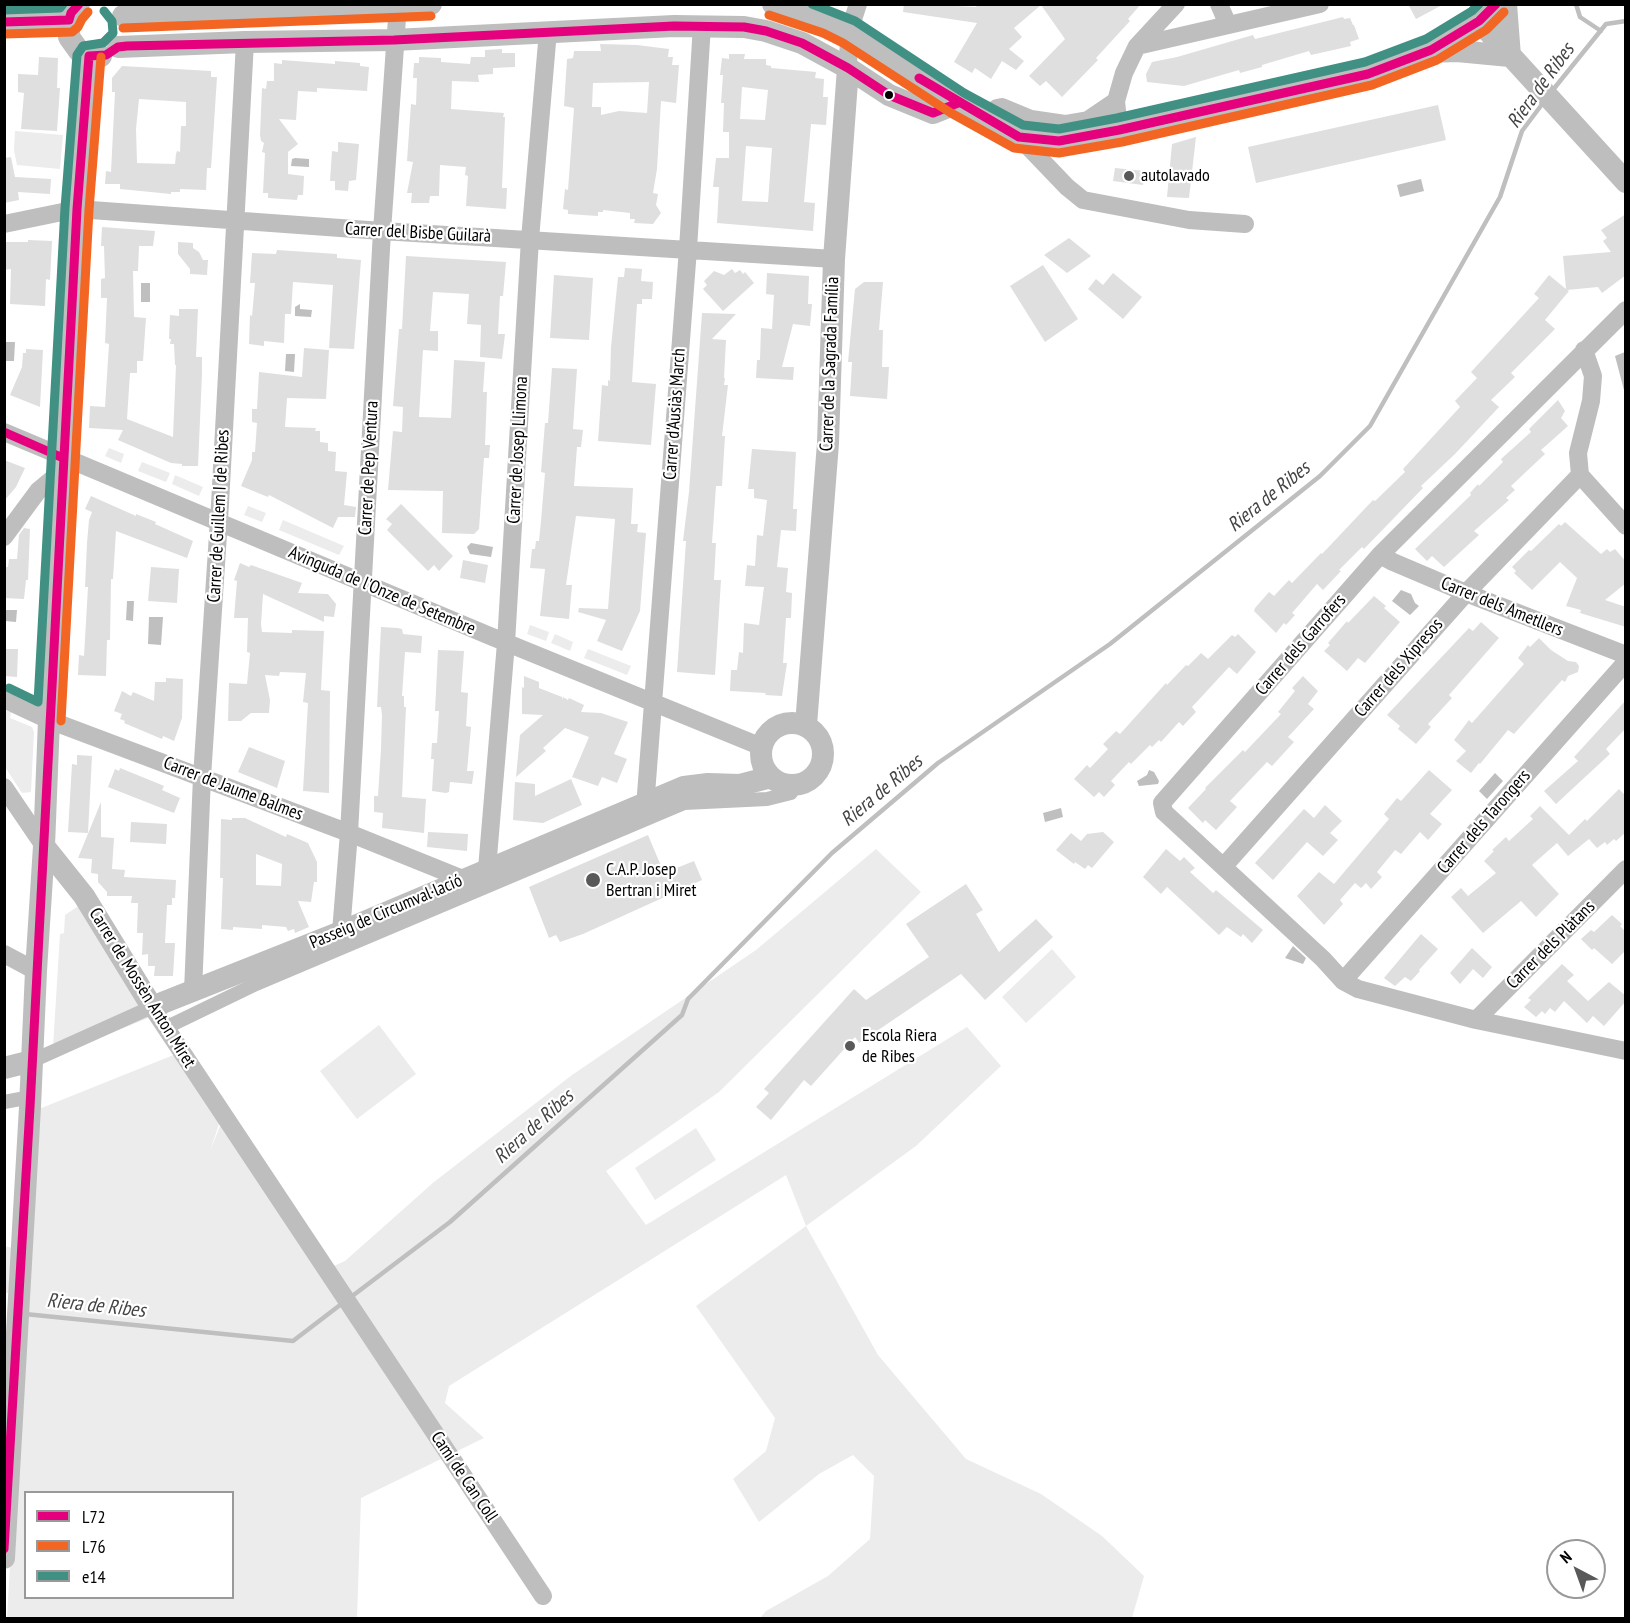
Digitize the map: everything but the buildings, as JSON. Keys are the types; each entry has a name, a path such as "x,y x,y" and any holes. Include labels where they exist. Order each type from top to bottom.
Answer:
{"street":[{"path":"4,22 74,12 69,37 78,51 89,56 106,56 118,47 126,30 119,10 431,4"},
{"path":"773,4 849,32 958,103 1019,137 1067,187 1083,200 1189,220 1245,224"},
{"name":"Carrer de la Sagrada Família","path":"806,725 828,443 834,258 849,32 858,4"},
{"path":"1119,130 1116,101 1124,73 1137,46 1176,4"},
{"path":"1219,4 1228,25"},
{"path":"1137,46 1320,4"},
{"path":"1019,137 1059,141 1119,130 1368,74 1427,51 1479,21 1496,4"},
{"path":"1506,4 1510,56"},
{"name":"Carrer de Pep Ventura","path":"341,932 350,834 382,231 398,5"},
{"path":"1479,21 1626,182"},
{"path":"118,47 244,42 394,40 702,25 744,27 766,31 802,44 848,68 889,95 933,112 958,103"},
{"name":"Carrer d'Ausiàs March","path":"648,801 646,794 688,249 702,25"},
{"name":"Carrer de Josep Llimona","path":"487,870 506,643 530,239 548,31"},
{"name":"Carrer de Guillem I de Ribes","path":"193,991 202,777 219,521 244,42"},
{"path":"1427,51 1457,51 1510,56"},
{"path":"4,1558 77,209 89,56"},
{"path":"984,117 1002,106 1031,119 1065,124 1088,120 1116,101"},
{"name":"Carrer del Bisbe Guilarà","path":"4,224 77,209 382,231 834,258"},
{"name":"Carrer dels Garrofers","path":"1343,981 1323,959 1164,812 1162,803 1380,555 1626,310"},
{"path":"1584,350 1593,376 1591,401 1578,453 1580,475 1626,526"},
{"name":"Avinguda de l'Onze de Setembre","path":"4,432 63,464 219,521 506,643 762,747"},
{"path":"4,537 38,491 63,464"},
{"name":"Carrer dels Xipresos","path":"1224,867 1466,593 1580,475"},
{"name":"Carrer dels Ametllers","path":"1380,555 1466,593 1626,656"},
{"name":"Carrer dels Tarongers","path":"1343,981 1626,662"},
{"name":"Carrer de Jaume Balmes","path":"4,699 49,720 463,879"},
{"path":"790,723 806,725 821,741 824,755 822,763 818,772 805,783 783,784 771,777 763,766 762,747 766,737 775,728 790,723"},
{"name":"Passeig de Circumval·lació","path":"4,1068 32,1061 152,1007 341,932 684,787 708,784 740,785 771,777"},
{"name":"Carrer de Mossèn Anton Miret","path":"4,787 44,846 84,896 165,1028 384,1358"},
{"name":"Passeig de Circumval·lació","path":"165,1028 256,984 684,803 767,799 791,793"},
{"name":"Carrer dels Plàtans","path":"1476,1020 1626,869"},
{"path":"4,954 36,971"},
{"path":"1343,981 1358,989 1476,1020 1623,1047"},
{"path":"4,1102 30,1102"},
{"name":"Camí de Can Coll","path":"384,1358 543,1596"}],"shaded area":[{"path":"15,131 63,135 60,169 17,165 14,150"},
{"path":"292,159 309,159 309,167 291,166"},
{"path":"1421,179 1424,191 1400,197 1397,185"},
{"path":"141,283 150,283 150,302 141,302"},
{"path":"300,304 300,309 312,310 311,317 295,316 295,307"},
{"path":"5,342 15,342 14,361 5,361"},
{"path":"1626,352 1625,394 1615,356"},
{"path":"286,354 295,354 294,372 285,371"},
{"path":"109,448 124,454 121,463 105,456"},
{"path":"142,462 170,473 166,482 138,471"},
{"path":"175,475 203,487 199,496 172,484"},
{"path":"248,506 266,513 262,522 244,515"},
{"path":"283,520 344,546 339,555 279,530"},
{"path":"471,543 493,547 491,557 470,554 467,547"},
{"path":"1401,590 1411,594 1419,606 1410,615 1392,601"},
{"path":"127,601 134,601 133,621 126,620"},
{"path":"5,610 17,610 16,622 5,621"},
{"path":"149,617 163,617 161,645 148,644"},
{"path":"530,625 549,632 546,641 527,634"},
{"path":"555,634 573,642 570,651 551,643"},
{"path":"588,649 631,666 627,675 584,658"},
{"path":"4,710 11,712 10,718 32,727 34,732 31,792 22,793 5,767"},
{"path":"1149,770 1154,772 1159,781 1158,784 1139,786 1137,781 1147,775"},
{"path":"1495,773 1503,781 1487,799 1479,791"},
{"path":"1061,808 1063,817 1045,822 1043,813"},
{"path":"876,849 921,892 719,1092 606,1171 646,1225 967,1027 1001,1066 916,1146 806,1226 786,1175 449,1386 445,1403 484,1438 361,1498 357,1618 7,1618 20,1390 29,1293 5,1293 4,1246 21,1250 39,1109 176,1054 220,1121 210,1151 222,1121 320,1272 345,1261 434,1182 572,1075 756,950"},
{"path":"80,905 153,1016 67,1051 53,1047 60,934 64,933 65,915"},
{"path":"1293,946 1306,958 1303,964 1285,958"},
{"path":"1052,949 1076,977 1026,1023 1002,997"},
{"path":"379,1025 416,1074 357,1119 320,1071"},
{"path":"696,1128 716,1160 655,1200 635,1168"},
{"path":"806,1226 878,1355 966,1459 1041,1494 1102,1536 1144,1576 1132,1618 760,1618 766,1611 828,1576 870,1539 874,1476 853,1455 819,1474 759,1522 733,1479 766,1451 775,1418 696,1306"}],"waterway":[{"path":"1576,4 1580,17 1601,31"},
{"name":"Riera de Ribes","path":"1552,91 1606,24 1626,21"},
{"name":"Riera de Ribes","path":"351,1297 450,1222 682,1015 688,999 832,853 938,763 1110,644 1320,476 1370,426 1500,197 1522,131 1543,103"},
{"name":"Riera de Ribes","path":"25,1314 293,1341 344,1302"}],"transit line":[{"name":"e14","path":"4,10 60,8 63,4"},
{"name":"L72","path":"4,22 69,20 71,13 79,4"},
{"name":"e14","path":"812,4 855,21 964,93 1023,125 1059,129 1365,62 1426,39 1472,11 1479,4"},
{"name":"L72","path":"919,78 1019,137 1059,141 1119,130 1368,74 1431,50 1479,21 1496,4"},
{"name":"e14","path":"9,688 38,702 65,208 77,55 83,46 103,43 113,33 112,21 104,11"},
{"name":"L76","path":"4,34 72,32 88,12"},
{"name":"L76","path":"769,15 823,33 843,43 951,113 1014,148 1059,153 1122,142 1372,85 1437,60 1486,30 1504,12"},
{"name":"L76","path":"123,28 431,16"},
{"name":"L72","path":"4,1549 30,1107 77,209 89,56 106,55 118,47 127,46 394,40 674,26 744,27 766,31 802,43 848,68 889,95 933,113 958,103"},
{"name":"L76","path":"61,721 89,210 101,57"},
{"name":"L72","path":"4,432 63,458"}],"place":[{"name":"autolavado","path":"1129,176"},
{"name":"C.A.P. Josep Bertran i Miret","path":"593,880"},
{"name":"Escola Riera de Ribes","path":"850,1046"}]}
